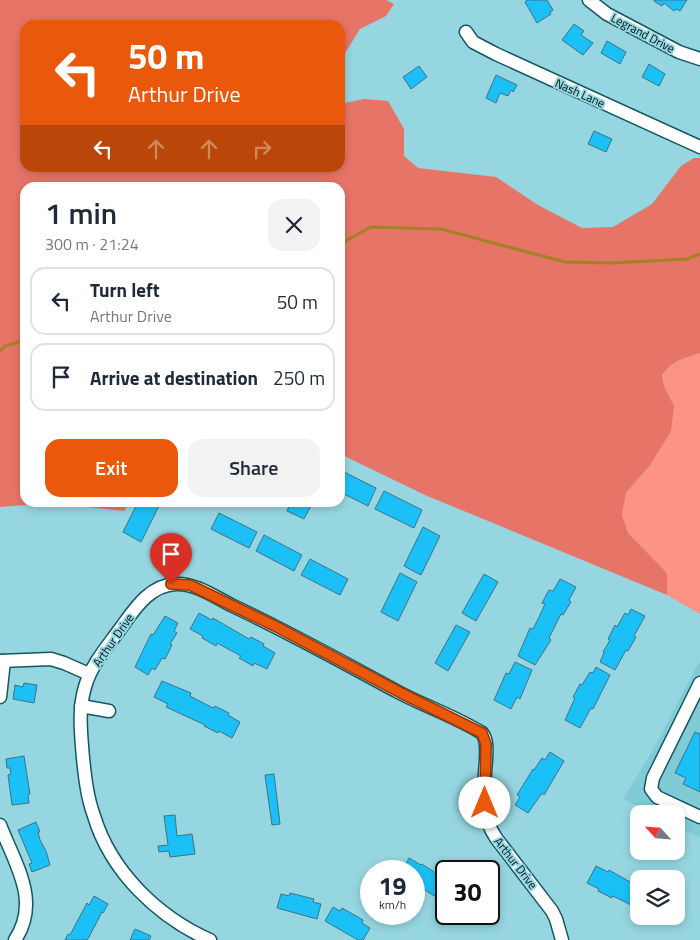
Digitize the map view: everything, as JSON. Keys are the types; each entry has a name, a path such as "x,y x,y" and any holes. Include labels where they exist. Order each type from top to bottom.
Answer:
{"street":[{"name":"Legrand Drive","path":"589,0 607,14 679,52 700,59"},
{"name":"Nash Lane","path":"466,32 473,42 496,54 700,147"},
{"name":"Arthur Drive","path":"210,940 178,923 159,910 131,881 109,850 94,818 89,798 81,737 81,706 90,674 140,602 160,588 171,584 195,587 275,626 401,693 482,733 486,740 485,803 488,826 552,911 562,940"},
{"path":"0,697 2,661 51,659 64,662 90,674"},
{"path":"700,683 696,699 653,778 651,789 657,796 700,817"},
{"path":"81,706 110,711"},
{"path":"0,825 26,897 25,918 15,940"}],"shaded area":[{"path":"0,0 386,0 394,4 386,16 360,29 345,53 345,20 20,20 20,172 345,172 345,103 364,99 388,101 404,129 404,156 418,168 496,177 538,205 582,228 613,227 652,204 681,166 694,158 700,158 700,353 674,363 662,376 664,386 674,406 671,431 650,465 626,493 622,515 628,533 667,573 667,595 425,495 345,456 345,182 20,182 20,505 0,507"},
{"path":"700,353 700,614 667,595 667,573 628,533 622,515 626,493 650,465 674,406 664,386 662,377 674,364"},
{"path":"88,507 126,507 124,511"},
{"path":"700,662 700,838 685,830 685,805 635,805 623,799 653,750"}],"building":[{"path":"527,0 547,0 553,10 550,12 551,14 537,23 525,2"},
{"path":"654,0 687,0 680,11 676,9 674,11 664,3 662,6"},
{"path":"574,24 584,31 581,35 593,43 583,55 562,40"},
{"path":"607,41 626,52 620,64 601,53"},
{"path":"649,64 665,74 659,86 642,77"},
{"path":"419,66 427,77 411,89 403,77"},
{"path":"496,75 517,85 508,96 500,93 496,103 486,98"},
{"path":"594,131 612,139 606,152 588,144"},
{"path":"345,472 376,488 368,506 345,494"},
{"path":"384,491 422,510 414,528 375,509"},
{"path":"136,507 158,507 141,542 123,532"},
{"path":"289,507 310,507 304,519 287,511"},
{"path":"219,513 257,532 249,548 211,529"},
{"path":"423,527 440,536 421,575 404,566"},
{"path":"264,535 302,555 294,571 256,551"},
{"path":"310,559 348,579 340,595 301,575"},
{"path":"400,573 417,582 398,621 381,612"},
{"path":"484,574 498,582 476,621 462,613"},
{"path":"560,579 576,587 569,600 571,602 563,615 561,614 549,638 551,640 535,665 518,656 530,628 533,629 539,617 545,604 542,603 549,590 553,591"},
{"path":"631,609 645,616 634,636 636,637 615,670 600,662 615,625 617,627 625,613 628,615"},
{"path":"199,613 212,620 213,618 249,639 251,637 275,653 267,669 254,663 253,666 239,658 241,656 217,643 216,646 190,629"},
{"path":"165,616 178,623 174,631 177,633 170,644 172,645 165,659 162,658 155,670 152,668 148,675 135,667 151,634 153,635"},
{"path":"456,625 470,632 448,671 435,663"},
{"path":"515,662 532,670 520,699 517,697 511,709 494,700 506,673 509,674"},
{"path":"596,667 610,675 593,709 591,708 580,728 565,720 580,684 582,685 590,672 593,673"},
{"path":"162,681 191,693 190,696 213,708 215,706 229,713 228,715 240,722 232,738 166,707 168,704 154,697"},
{"path":"24,683 37,685 34,703 13,699 15,685 23,687"},
{"path":"695,732 700,734 700,792 683,784 686,778 675,773"},
{"path":"550,752 564,761 544,795 542,793 528,813 515,805 520,797 517,795 533,769 542,758 545,760"},
{"path":"24,756 30,794 28,795 29,803 12,805 8,775 11,774 10,768 7,768 6,759"},
{"path":"274,774 280,824 272,825 265,775"},
{"path":"175,815 177,836 192,834 195,854 170,857 169,851 159,852 158,846 168,845 164,816"},
{"path":"36,822 40,832 38,832 40,840 50,865 32,872 29,864 32,863 18,830"},
{"path":"425,866 435,873 435,896 425,890"},
{"path":"596,866 608,872 609,870 630,882 630,904 598,891 599,889 587,883"},
{"path":"290,893 314,899 313,902 321,904 317,919 277,908 281,894 289,896"},
{"path":"94,896 108,904 89,937 87,940 65,940 68,934 70,935 87,903 89,905"},
{"path":"333,907 340,911 342,908 360,918 360,925 370,928 363,940 358,940 325,921"},
{"path":"135,929 151,936 149,940 130,940"}],"waterway":[{"path":"345,241 371,227 441,229 565,262 612,263 687,259 700,254"},
{"path":"0,351 5,346 20,342"}],"route":[{"path":"171,584 195,587 275,626 401,693 482,733 486,740 485,803"}]}
